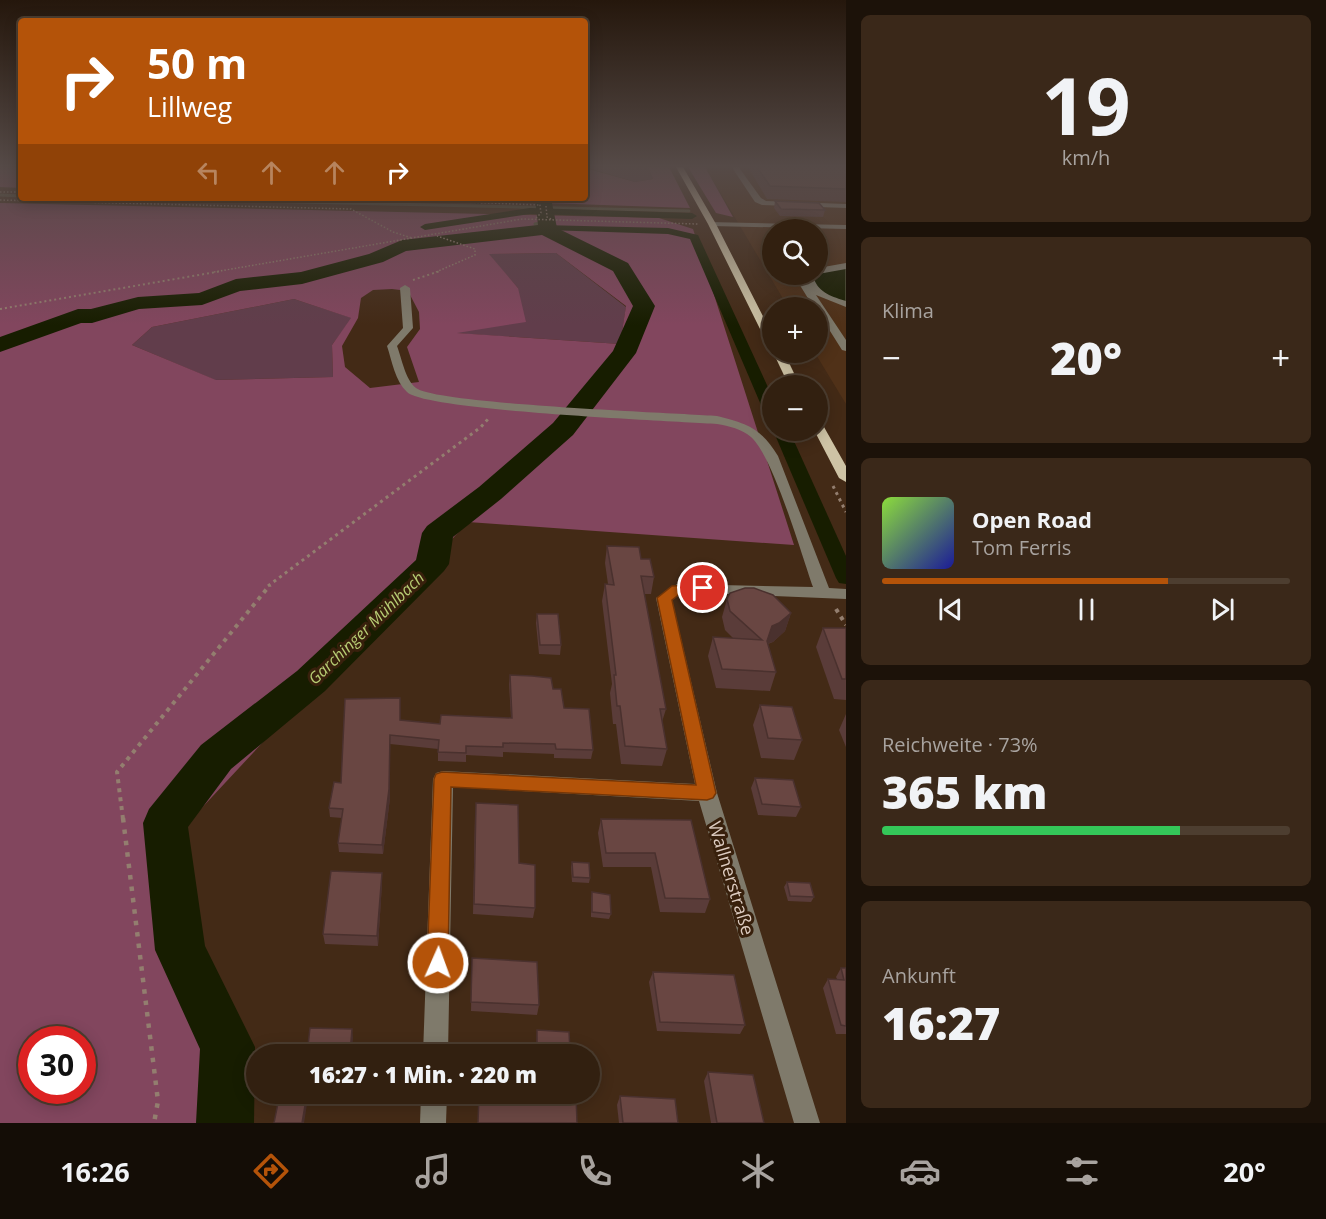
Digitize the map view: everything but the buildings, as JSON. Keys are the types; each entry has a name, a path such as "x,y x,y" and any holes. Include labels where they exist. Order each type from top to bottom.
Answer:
{"main road":[{"path":"709,219 762,323"},
{"path":"826,441 846,478"}],"street":[{"path":"712,224 762,227"},
{"path":"828,227 846,227"},
{"path":"828,264 846,265"},
{"path":"828,269 846,265"},
{"path":"812,285 819,293 846,304"},
{"path":"405,288 408,328 392,346 404,380 411,390 437,399 717,420 748,428 762,438 772,456 823,593"},
{"path":"828,312 846,312"},
{"path":"828,319 845,338"},
{"name":"Wallnerstraße","path":"807,1123 707,793 664,598 677,589 703,588 843,594"},
{"path":"435,1044 442,779 707,793"},
{"path":"433,1123 434,1104"}],"path":[{"path":"373,219 393,232 414,238"},
{"path":"0,309 532,219"},
{"path":"564,219 700,224"},
{"path":"405,288 416,279 452,267 476,255 475,249 436,235"},
{"path":"154,1123 158,1101 117,772 273,582 481,427 500,405"}],"shaded area":[{"path":"0,219 663,219 693,229 794,545 468,522 171,841 219,1123 0,1123","holes":["556,253 626,306 620,344 457,333 526,322 518,288 489,254","373,290 408,291 419,312 420,329 407,347 419,382 370,388 345,367 342,346 358,318 361,298","294,299 351,318 332,345 333,377 216,380 132,345 152,327"]},
{"path":"736,219 762,219 762,263"},
{"path":"828,219 846,219 846,404 821,363 828,363 828,297 782,297 775,285 828,285"},
{"path":"556,253 626,307 620,344 453,333 518,288 488,254"},
{"path":"846,267 846,304 830,298 813,285 828,285 828,271"},
{"path":"294,299 352,318 332,345 333,377 215,380 132,345 152,327"}],"waterway":[{"path":"425,227 475,219"},
{"name":"Garchinger Mühlbach","path":"225,1123 228,1047 180,950 165,823 216,757 311,681 432,564 438,533 490,493 563,429 624,353 644,306 621,267 548,231 546,219"},
{"path":"535,224 545,222"},
{"path":"546,227 668,231 694,237 762,390"},
{"path":"0,345 78,316 92,316 138,303 202,299 236,285 302,278 376,258 402,246 546,229"},
{"path":"786,441 846,578"}],"route":[{"path":"438,963 442,779 707,793 664,598 677,589 703,588"}]}
